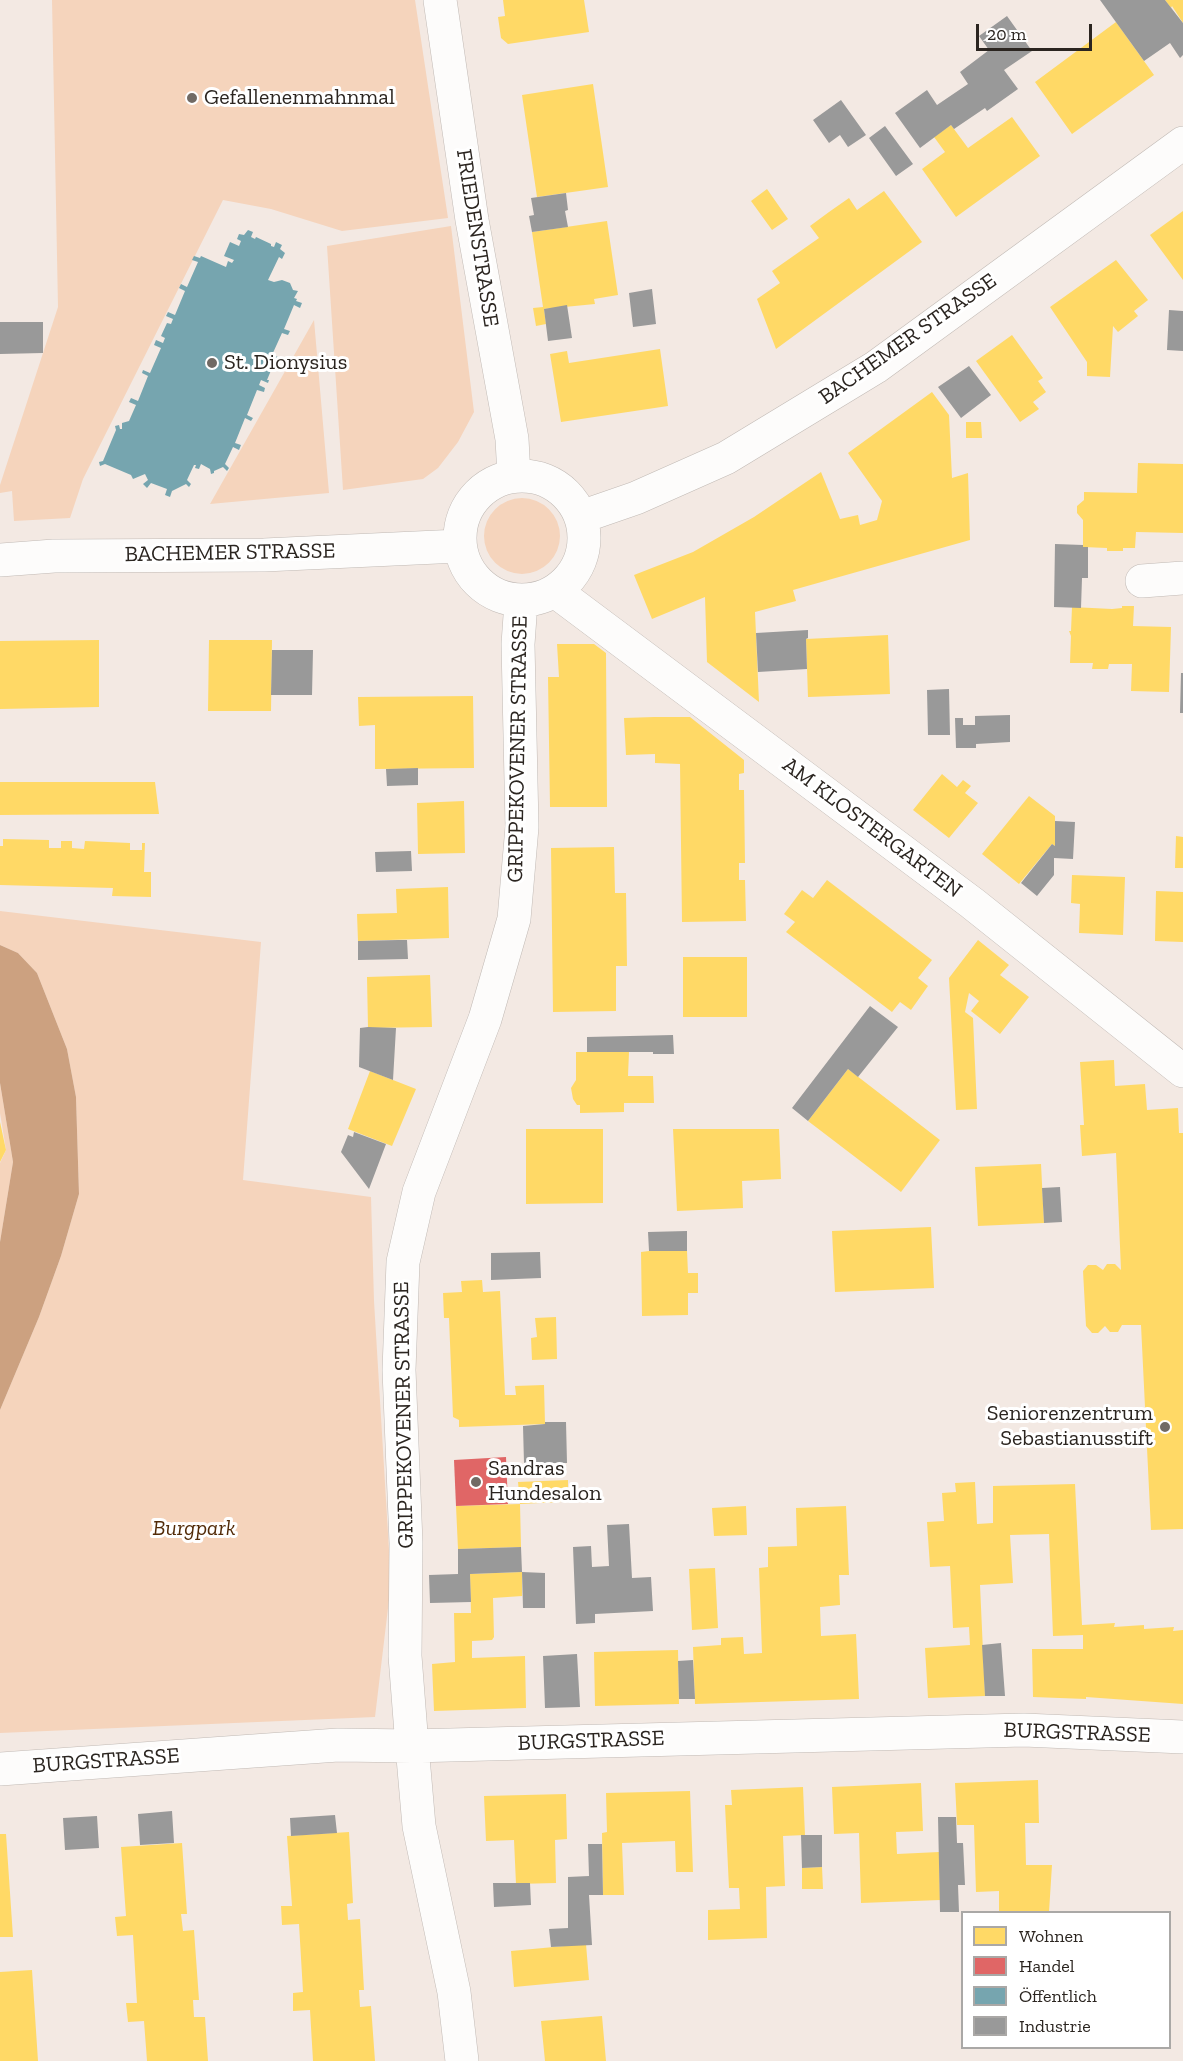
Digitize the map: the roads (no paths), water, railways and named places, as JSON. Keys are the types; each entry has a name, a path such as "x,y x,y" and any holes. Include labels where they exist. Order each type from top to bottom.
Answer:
{"street":[{"name":"FRIEDENSTRASSE","path":"440,0 472,220 512,439 513,476"},
{"name":"BACHEMER STRASSE","path":"581,517 636,498 726,458 876,367 1183,143"},
{"path":"513,476 539,477 559,487 570,498 581,517 585,531 583,552 572,577 555,591 521,602 500,597 481,586 463,561 459,546 460,524 469,504 492,482 513,476"},
{"name":"BACHEMER STRASSE","path":"0,560 54,556 264,555 459,546"},
{"path":"1142,581 1183,578"},
{"name":"AM KLOSTERGARTEN","path":"555,591 972,903 1183,1071"},
{"name":"GRIPPEKOVENER STRASSE","path":"462,2061 454,1992 419,1826 411,1746 405,1656 406,1543 399,1370 403,1262 419,1192 485,1019 513,919 522,827 518,644 521,602"},
{"name":"BURGSTRASSE","path":"0,1769 338,1746 1024,1730 1183,1737"}],"place":[{"name":"Gefallenenmahnmal","path":"192,98"},
{"name":"St. Dionysius","path":"212,363"},
{"name":"Seniorenzentrum Sebastianusstift","path":"1165,1427"},
{"name":"Sandras Hundesalon","path":"476,1482"}],"park label":[{"name":"Burgpark","path":"194,1529"}]}
